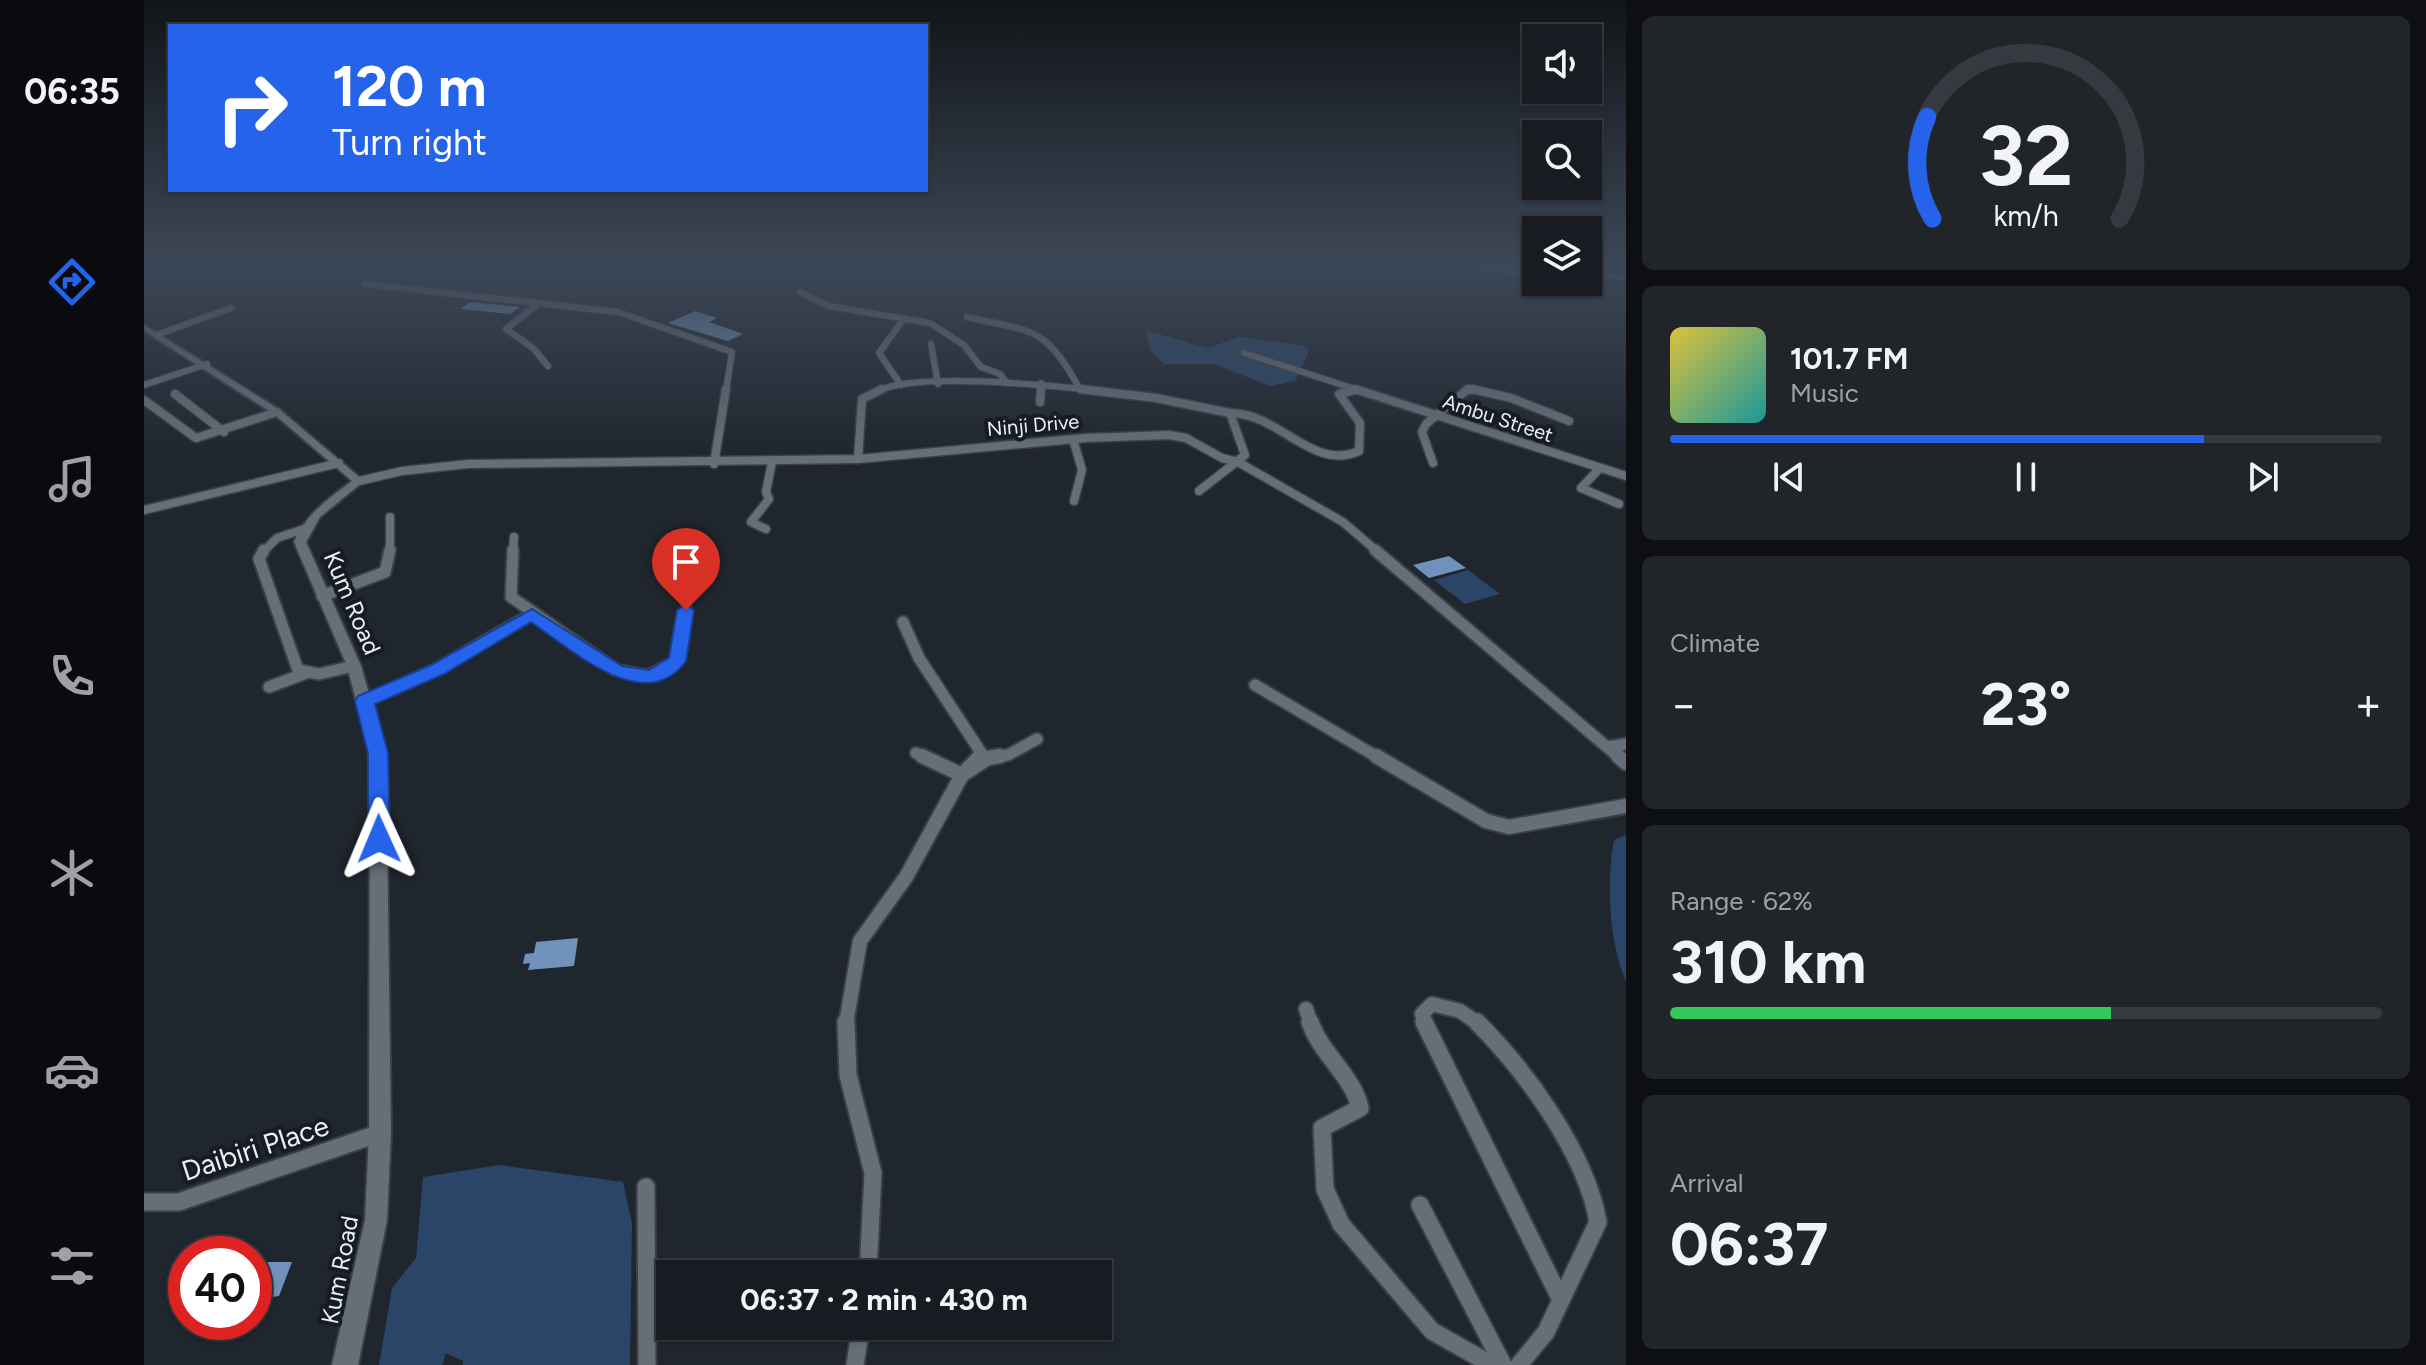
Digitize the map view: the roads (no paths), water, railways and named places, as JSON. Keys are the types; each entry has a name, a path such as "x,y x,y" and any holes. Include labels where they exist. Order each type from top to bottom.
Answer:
{"street":[{"path":"506,329 533,348 548,366"},
{"path":"670,329 732,352 714,464"},
{"path":"896,329 879,353 901,385"},
{"path":"941,329 964,345 981,367 1000,374 1007,383"},
{"path":"1023,329 1039,332 1061,352 1079,388"},
{"path":"151,331 207,364 277,412 359,481"},
{"path":"931,344 938,384"},
{"name":"Ambu Street","path":"1244,353 1626,476"},
{"path":"144,385 207,364"},
{"path":"1040,402 1041,383"},
{"path":"858,459 862,399 873,390 901,385 1041,383 1196,403 1230,413 1258,416 1326,455 1353,456 1359,451 1360,423 1339,394 1348,389 1359,390"},
{"path":"1433,463 1422,432 1469,388 1511,398 1569,421"},
{"path":"1511,398 1527,393"},
{"path":"175,394 224,432"},
{"path":"144,400 196,438 224,432 277,412"},
{"path":"1199,491 1245,455 1230,413"},
{"name":"Ninji Drive","path":"359,481 402,471 468,464 714,464 858,459 1073,439 1179,436 1222,458 1238,462 1343,522 1626,763"},
{"path":"1073,439 1082,470 1074,501"},
{"path":"766,529 751,522 769,499 766,492 772,462"},
{"path":"144,510 339,463"},
{"path":"1600,468 1581,488 1619,504"},
{"name":"Kum Road","path":"345,1365 376,1220 380,1133 378,753 354,666 300,542 304,529 359,481"},
{"path":"322,596 385,572 390,560 390,517"},
{"path":"304,529 274,539 264,548 259,559 298,670 326,674 354,666"},
{"path":"514,537 511,597 616,670 636,677 652,677 677,661 686,610"},
{"path":"365,701 437,669 532,614"},
{"path":"869,1260 873,1173 848,1075 845,1028 860,941 906,877 962,775 982,754 919,658 903,622"},
{"path":"269,687 306,673"},
{"path":"1255,685 1486,821 1509,827 1626,806"},
{"path":"962,775 988,758 1008,755 1037,739"},
{"path":"1607,747 1626,744"},
{"path":"916,753 962,775"},
{"path":"1519,1365 1545,1333 1598,1225 1595,1196 1552,1122 1500,1046 1476,1021 1451,1006 1432,1004 1422,1014 1426,1030 1560,1298"},
{"path":"1306,1009 1316,1039 1357,1095 1360,1108 1355,1114 1328,1120 1322,1128 1325,1189 1341,1224 1432,1331 1492,1365"},
{"name":"Daibiri Place","path":"144,1202 179,1202 380,1133"},
{"path":"646,1187 647,1365"},
{"path":"1420,1205 1503,1365"},
{"path":"855,1365 859,1340"}]}
